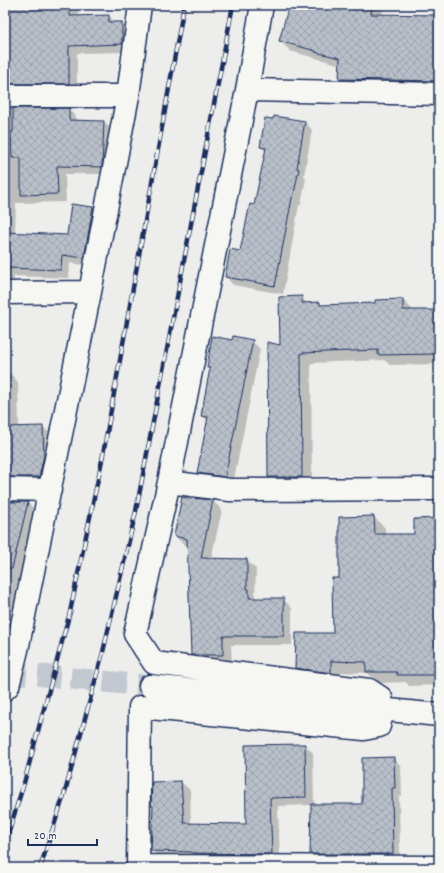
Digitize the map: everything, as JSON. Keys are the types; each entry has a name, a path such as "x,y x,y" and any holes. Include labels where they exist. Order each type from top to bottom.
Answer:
{"street":[{"path":"5,689 8,686 11,650 50,490 90,292 128,96 140,5"},
{"path":"140,707 364,729 379,726 383,709 381,698 369,690 154,663 135,634 169,482 248,90 262,5"},
{"path":"248,90 439,94"},
{"path":"5,96 128,96"},
{"path":"5,292 90,292"},
{"path":"169,482 230,490 439,489"},
{"path":"5,489 50,490"},
{"path":"154,663 140,707 138,867 439,867"},
{"path":"150,686 439,715"}],"building":[{"path":"5,5 70,5 70,16 109,15 109,22 122,22 122,44 69,46 69,84 5,84"},
{"path":"289,5 372,5 371,14 439,15 439,81 339,79 340,58 279,41"},
{"path":"13,108 69,108 69,120 104,121 102,167 57,166 58,194 21,195 21,158 12,158 11,132 13,132"},
{"path":"274,116 305,121 297,168 299,169 275,286 225,277 230,249 240,251 250,204 254,205 266,148 260,147 265,118 273,119"},
{"path":"71,204 93,207 84,258 62,255 61,270 5,268 5,232 67,235"},
{"path":"302,296 302,303 320,302 320,305 375,303 375,300 403,299 403,310 439,310 439,354 378,355 378,350 301,353 302,477 268,477 267,342 280,345 279,297"},
{"path":"212,336 232,340 233,336 253,340 225,477 197,473 208,417 201,416 210,368 207,368"},
{"path":"43,426 44,455 39,477 5,477 5,427"},
{"path":"182,497 213,500 201,558 247,559 247,589 249,589 249,598 284,598 284,636 223,636 223,655 191,655 187,539 174,536"},
{"path":"5,502 28,502 12,569 5,568"},
{"path":"374,516 375,534 414,534 414,519 439,518 439,675 397,675 397,672 366,672 366,662 331,661 331,673 295,668 296,633 333,633 332,578 339,578 339,517"},
{"path":"305,744 306,797 270,798 272,854 151,851 153,806 151,806 152,782 181,781 184,823 246,824 245,745"},
{"path":"394,757 395,788 392,788 393,854 310,854 311,804 362,804 362,758"}],"tunnel":[{"path":"5,672 150,686"}],"railway":[{"path":"5,844 24,783 70,612 102,460 184,5"},
{"path":"40,868 65,792 103,652 136,511 233,5"}]}
